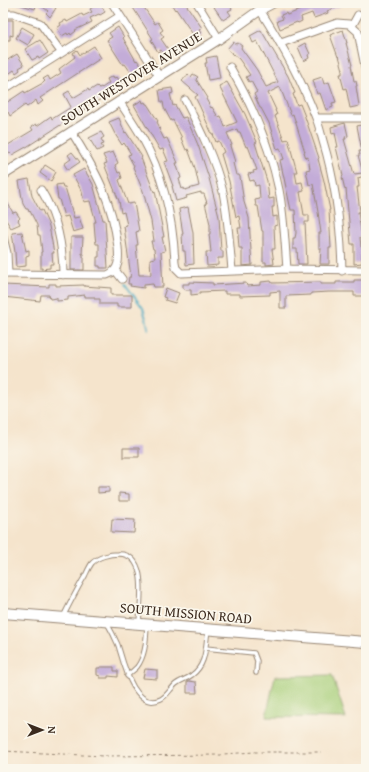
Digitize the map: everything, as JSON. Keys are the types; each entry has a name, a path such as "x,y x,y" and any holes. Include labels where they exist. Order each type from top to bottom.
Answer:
{"main road":[{"name":"SOUTH MISSION ROAD","path":"3,613 366,642"}],"street":[{"path":"112,3 159,76"},
{"path":"198,3 219,39"},
{"name":"SOUTH WESTOVER AVENUE","path":"3,175 219,39 260,10 273,3"},
{"path":"260,10 281,43 317,118 330,163 335,191 341,239 342,270"},
{"path":"3,14 14,14 40,23 61,52"},
{"path":"352,26 358,15"},
{"path":"3,90 120,16"},
{"path":"281,43 337,23 344,23 352,26 358,32 366,71"},
{"path":"230,67 252,108 263,135 272,164 279,189 284,226 287,270"},
{"path":"185,100 202,134 222,190 228,219 232,272"},
{"path":"119,101 142,138 161,179 171,220 175,263 179,271 184,273 287,270 366,270"},
{"path":"317,118 366,118"},
{"path":"3,237 7,253 5,274 107,275 115,270 118,262 116,230 108,199 97,174 71,131"},
{"path":"41,190 48,202 62,246 63,275"},
{"path":"115,270 122,279"}],"lane":[{"path":"62,618 75,592 93,562 108,555 122,553 130,556 137,563 140,573 145,646 142,657 136,667 127,676"},
{"path":"106,621 117,644 127,676 134,688 143,698 152,701 160,699 179,681 188,678 201,667 208,629"},
{"path":"205,648 254,653 257,661 256,672"}],"path":[{"path":"3,751 103,756 221,755 255,752 321,752"}],"green space":[{"path":"332,675 346,718 266,717 275,676"}],"building":[{"path":"18,3 37,3 35,9"},
{"path":"38,3 55,3 53,6 56,8 50,17 46,13 48,11"},
{"path":"99,3 105,12 90,18 92,22 75,30 76,31 71,35 70,33 68,35 67,33 62,36 57,28 61,25 60,23 66,20 67,22 82,14 83,16 92,12 90,9"},
{"path":"130,3 141,3 155,24 158,22 163,30 160,32 164,37 161,39 170,52 165,56 161,50 158,52 151,40 153,39"},
{"path":"175,3 185,3 202,28 199,30 202,35 196,39 172,5"},
{"path":"220,3 228,3 232,9 228,11 231,15 223,20 214,7"},
{"path":"320,3 348,3 314,18 312,13 301,17 302,21 280,29 277,21 283,19 281,15 286,13 287,15 300,10 299,7 305,4 306,8"},
{"path":"4,20 13,20 13,36 10,35 10,40 3,40"},
{"path":"22,27 34,34 28,45 16,38"},
{"path":"118,27 136,61 137,60 145,71 137,77 133,73 132,74 125,64 123,65 107,40 112,37 109,33"},
{"path":"261,30 288,76 295,93 293,94 297,105 300,104 319,158 330,210 331,248 329,248 329,264 320,264 321,248 319,248 319,233 321,233 313,184 309,185 306,170 310,169 308,157 306,158 293,114 291,115 280,87 268,93 276,110 277,115 275,116 284,140 288,139 297,172 295,172 297,183 302,182 304,191 300,192 304,215 309,215 309,222 305,222 307,264 298,264 297,249 293,249 293,238 295,238 296,233 295,210 291,210 280,160 284,159 280,148 277,149 269,123 254,94 257,92 251,81 249,82 246,77 250,75 239,59 227,49 233,42 236,44 238,43 242,46 241,48 257,70 266,87 278,82 257,41 253,43 250,36"},
{"path":"343,30 352,65 354,81 356,81 359,106 350,108 346,88 344,89 340,74 342,74 343,70 330,35"},
{"path":"40,40 48,53 39,59 38,57 32,60 25,49"},
{"path":"305,43 310,54 308,55 309,58 304,61 298,47"},
{"path":"94,46 101,58 40,98 43,101 38,105 36,100 27,107 25,105 10,116 8,112 3,115 3,105 24,91 25,93 43,83 45,81 43,79 48,76 50,80 61,73 59,69 75,57 73,53 77,50 80,55"},
{"path":"17,54 24,65 19,68 20,70 16,73 14,70 3,78 3,63"},
{"path":"216,56 220,78 208,80 205,63 207,63 206,58"},
{"path":"188,74 191,77 193,74 198,77 196,79 208,98 206,99 218,117 221,116 225,127 237,122 219,86 227,82 245,114 257,142 255,143 267,181 269,199 274,198 274,207 272,207 273,217 277,216 277,225 274,226 275,249 272,249 274,264 266,265 266,262 263,262 263,231 258,206 256,206 255,200 260,199 259,185 255,186 254,180 250,181 248,174 254,173 253,171 257,170 248,146 246,147 240,132 238,132 237,129 227,133 232,145 230,146 235,162 233,163 236,175 239,175 240,177 244,202 249,218 252,265 242,266 242,248 239,248 238,235 238,228 241,228 239,216 236,217 229,181 221,154 224,152 219,141 216,142 195,97 198,95 182,81"},
{"path":"113,76 114,78 117,77 122,84 95,103 94,101 84,107 85,110 28,146 12,155 10,153 3,157 3,148 33,130 31,127 36,124 37,126 51,116 52,119 71,107 64,94 69,91 73,98 88,89 89,91 97,86 102,88 109,83 107,79"},
{"path":"322,77 324,84 329,82 336,102 332,103 333,107 326,110 320,93 317,94 313,80"},
{"path":"172,88 173,93 170,94 173,106 175,105 182,118 186,117 198,145 209,178 219,217 221,251 223,251 223,258 218,258 218,265 207,266 206,252 211,252 209,234 210,224 204,194 201,194 201,192 186,196 187,198 176,201 173,186 164,162 168,161 163,149 160,150 134,105 142,100 143,103 145,102 158,121 159,129 164,139 167,138 178,163 176,163 181,178 179,179 182,189 184,188 185,190 199,186 195,168 188,149 186,150 173,120 171,121 164,108 163,102 161,102 159,90"},
{"path":"119,118 125,133 126,132 142,157 141,158 154,192 155,191 164,237 162,237 165,251 161,252 163,287 154,287 153,284 144,285 144,288 130,286 131,284 128,284 129,277 131,277 124,226 127,225 124,212 121,213 119,201 104,164 107,163 103,155 113,152 118,163 115,165 122,178 119,180 128,204 134,203 139,231 136,232 138,245 136,245 139,275 151,275 150,259 155,258 151,241 154,241 151,221 143,191 133,167 134,166 128,155 131,154 124,143 122,145 109,122"},
{"path":"345,123 348,136 344,139 354,174 363,173 358,155 360,155 359,151 362,151 357,126 365,124 366,127 366,177 364,176 358,178 359,187 357,187 360,212 358,212 362,237 360,237 361,247 364,247 364,254 362,254 362,263 354,264 354,244 351,244 346,189 345,190 336,147 338,147 335,133 332,134 331,127"},
{"path":"101,132 104,137 101,139 104,144 101,145 103,148 97,151 89,138"},
{"path":"72,152 80,162 68,170 64,164 71,159 68,155"},
{"path":"45,165 56,172 51,181 40,173"},
{"path":"84,169 93,184 103,220 105,220 108,268 100,268 100,266 97,266 99,244 96,244 94,222 96,222 90,201 84,202 82,192 73,175"},
{"path":"29,179 32,196 40,211 42,210 49,226 54,253 52,253 53,264 50,264 50,268 41,269 42,252 40,235 38,235 37,225 30,211 29,212 23,204 19,181"},
{"path":"62,184 63,187 65,187 74,218 79,217 83,229 73,232 68,216 64,217 58,199 56,185"},
{"path":"3,194 13,213 16,212 20,218 18,220 20,224 11,228 3,215"},
{"path":"188,207 193,233 194,264 186,265 185,251 183,251 183,234 179,209"},
{"path":"22,232 26,251 29,250 29,255 26,256 26,266 16,267 12,233"},
{"path":"71,237 83,237 82,254 84,257 84,270 71,270"},
{"path":"354,280 366,280 366,296 354,296 354,292 329,292 311,293 311,295 286,296 286,308 280,308 280,291 270,292 270,295 240,296 240,294 225,294 225,291 200,292 200,294 191,295 191,290 186,290 183,288 183,284 189,284 189,282 213,283 213,285 246,283 247,286 261,285 261,282 271,281 272,283 321,282 321,284 336,284 336,282 354,282"},
{"path":"49,284 56,284 56,286 84,285 111,288 111,295 132,295 132,307 117,307 117,304 100,304 100,299 85,297 85,295 68,297 68,300 57,301 57,298 50,299 49,295 41,295 40,301 3,297 3,285 49,287"},
{"path":"166,288 179,293 175,303 165,300 166,298 163,297"},
{"path":"123,448 139,448 139,457 123,457"},
{"path":"98,487 109,487 109,492 98,493"},
{"path":"119,493 129,494 129,501 119,501"},
{"path":"112,519 135,520 134,533 111,532"},
{"path":"114,667 114,671 118,671 118,677 108,676 108,678 100,678 100,676 97,675 97,668"},
{"path":"145,669 157,670 157,679 143,678"},
{"path":"187,682 196,682 197,693 187,693"}],"waterway":[{"path":"125,284 143,308 149,330"}]}
